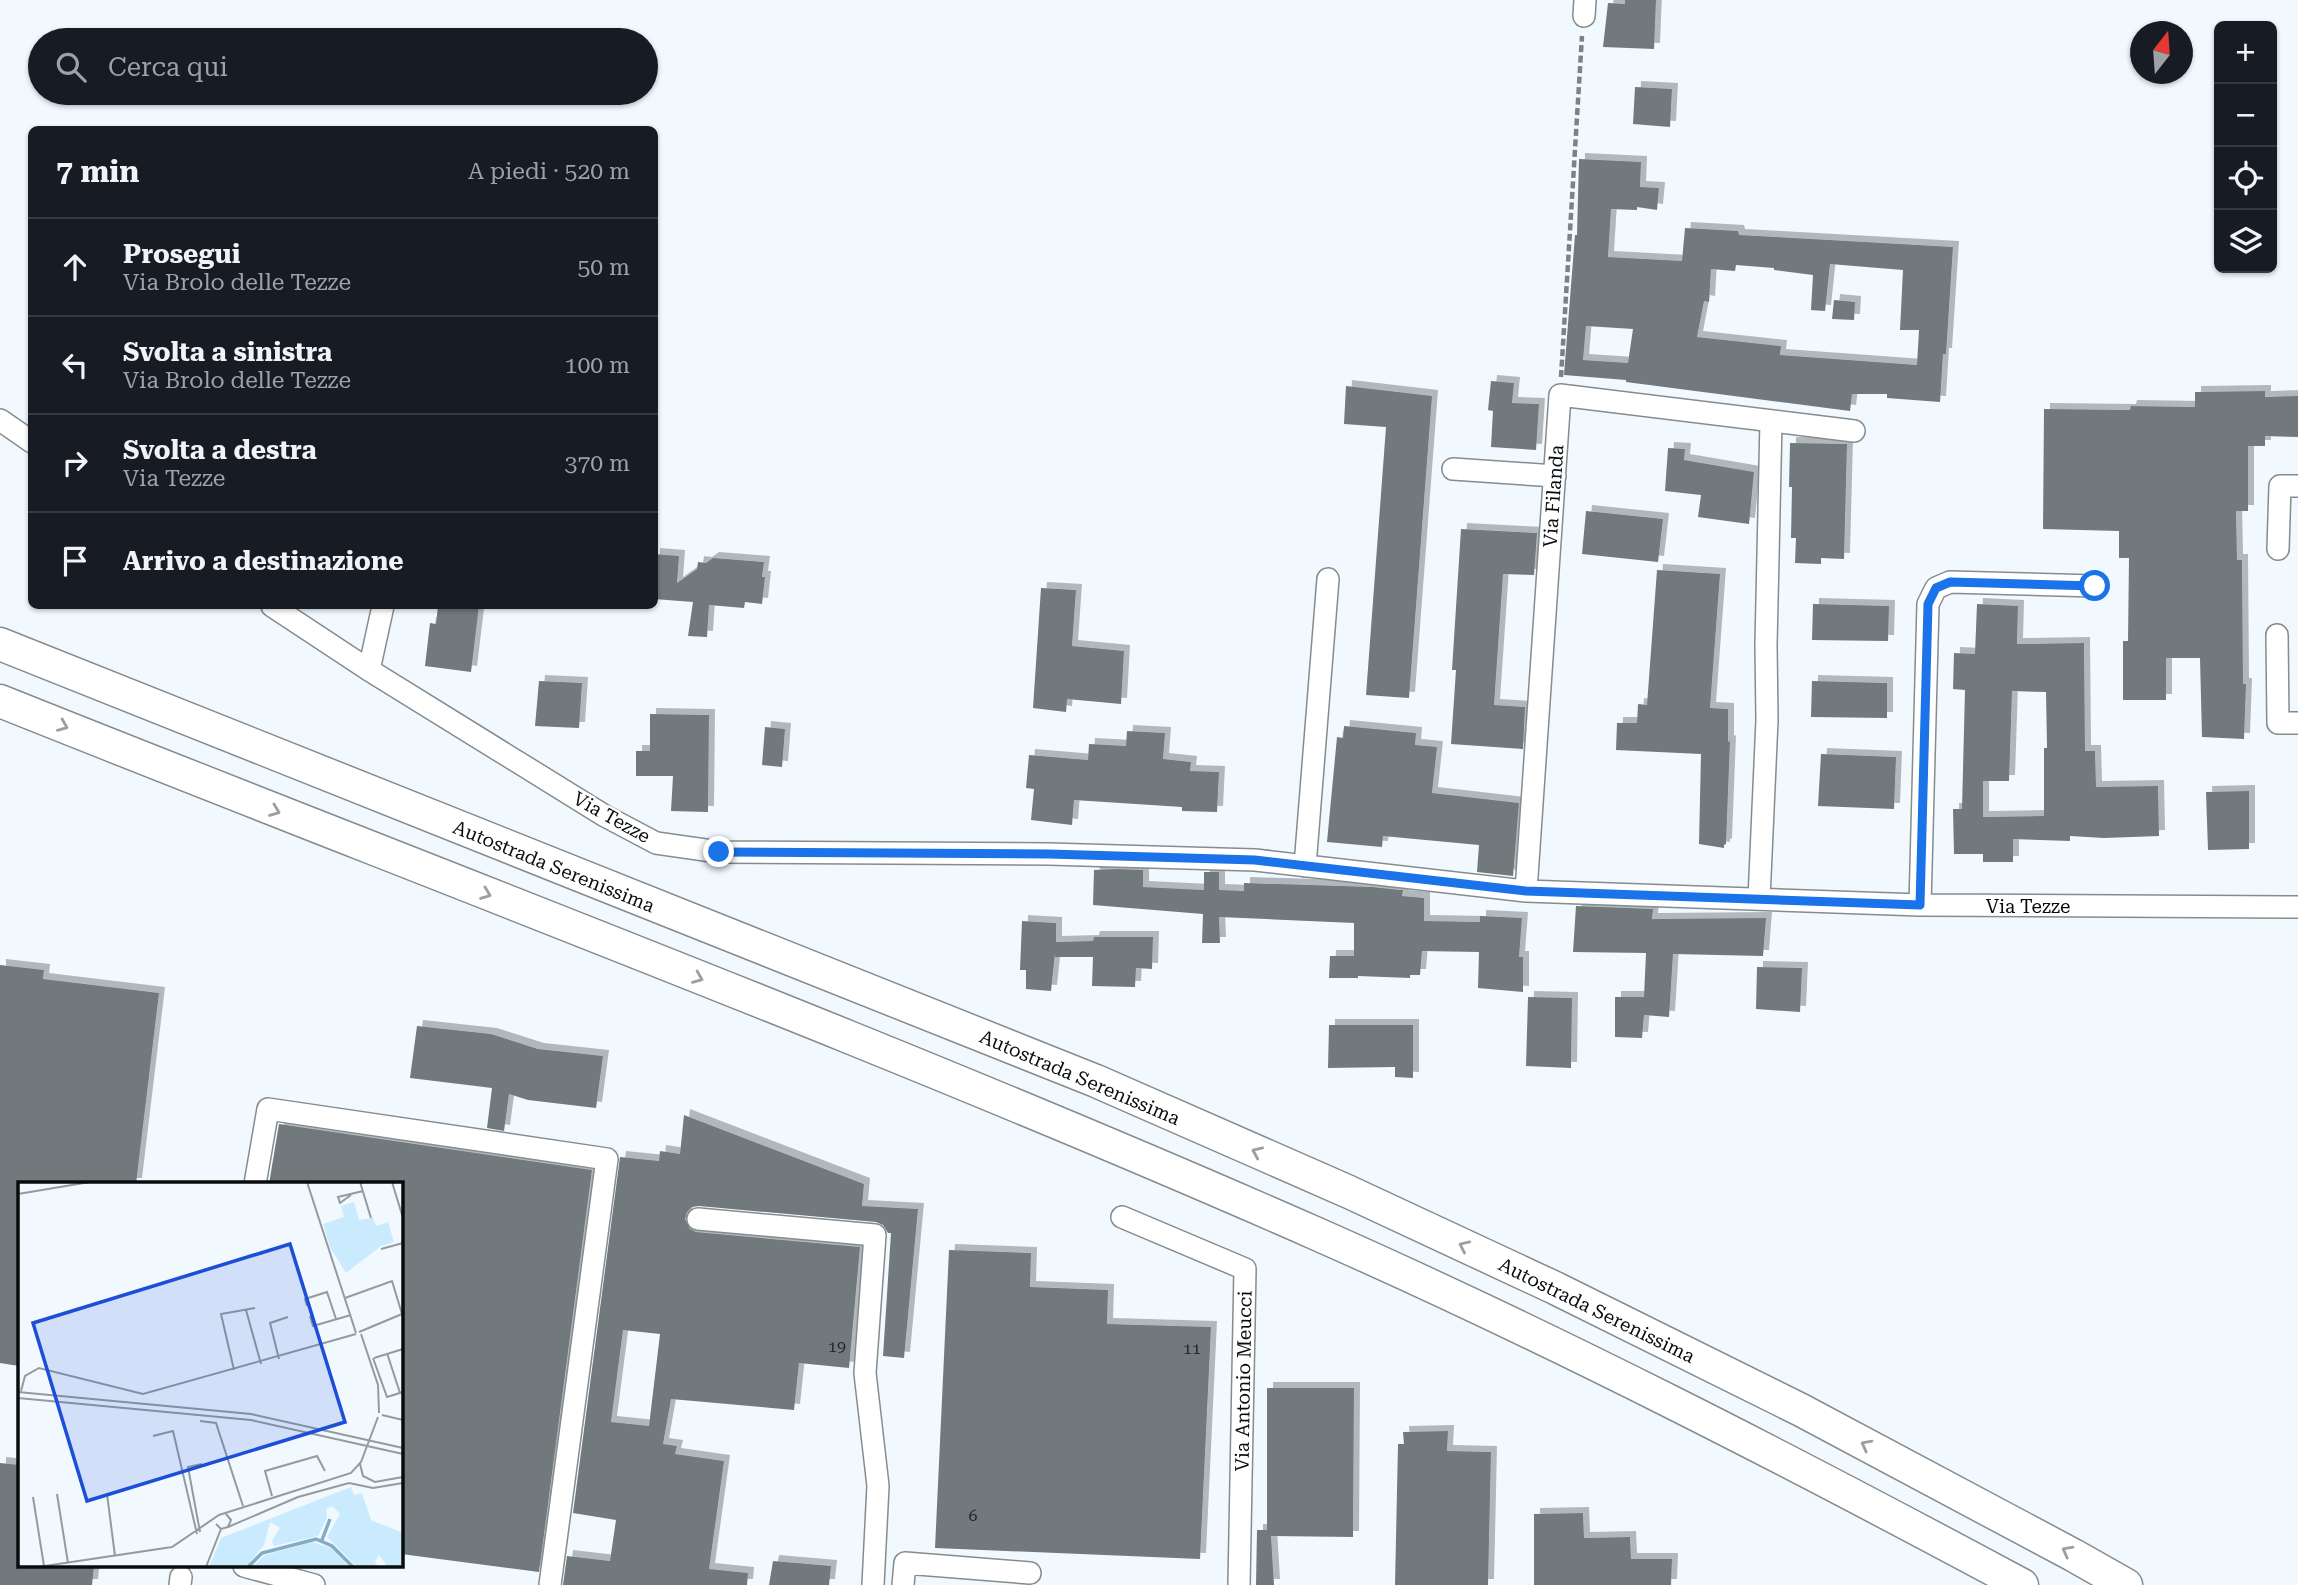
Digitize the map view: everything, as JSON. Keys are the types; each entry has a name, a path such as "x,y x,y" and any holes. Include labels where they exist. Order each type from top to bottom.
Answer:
{"highway":[{"name":"Autostrada Serenissima","path":"0,645 1096,1081 1336,1187 1555,1288 1801,1410 2126,1585"},
{"path":"0,701 1056,1121 1322,1236 1535,1335 1773,1452 2022,1585"}],"street":[{"path":"1560,395 1854,431"},
{"name":"Via Filanda","path":"1526,891 1560,395"},
{"path":"0,420 28,439"},
{"path":"1759,899 1767,720 1771,421"},
{"path":"1453,469 1555,476"},
{"path":"2278,549 2280,486 2298,486"},
{"path":"1305,866 1328,579"},
{"path":"1920,905 1928,604 1936,588 1950,582 2095,586"},
{"name":"Via Tezze","path":"277,609 369,670 605,816 656,843 719,852 1049,854 1255,860 1526,891 1920,905 2298,907"},
{"path":"369,670 382,609"},
{"path":"2277,635 2278,723 2298,723"},
{"path":"256,1182 268,1109 607,1159 550,1585"},
{"name":"Via Antonio Meucci","path":"1122,1217 1245,1269 1239,1585"},
{"path":"698,1219 876,1234 865,1373 878,1486 873,1585"},
{"path":"903,1585 905,1563 1030,1573"},
{"path":"251,1568 314,1585"}],"path":[{"path":"1560,395 1584,8"}],"building":[{"path":"1625,0 1656,0 1654,49 1603,47 1608,3 1625,4"},
{"path":"1635,87 1672,89 1670,127 1633,124"},
{"path":"1579,159 1641,162 1640,187 1659,188 1657,210 1637,207 1637,210 1611,209 1608,257 1682,261 1685,228 1738,231 1739,235 1953,247 1940,402 1887,398 1887,394 1852,394 1850,411 1626,380 1564,375 1577,235","holes":["1830,264 1903,270 1900,330 1919,330 1917,365 1780,355 1781,346 1697,337 1704,301 1709,302 1711,269 1735,271 1736,265 1813,275 1811,310 1825,311","1586,326 1633,329 1628,363 1583,360"]},
{"path":"1834,300 1855,302 1854,320 1832,319"},
{"path":"1491,381 1514,383 1512,403 1539,404 1536,450 1491,447 1493,411 1488,410"},
{"path":"1346,386 1432,396 1409,698 1366,695 1386,427 1344,424"},
{"path":"2265,391 2265,397 2298,396 2298,437 2265,436 2265,446 2248,446 2248,511 2236,511 2237,560 2242,560 2243,684 2246,684 2244,739 2202,737 2200,658 2166,658 2166,700 2123,700 2123,641 2128,641 2129,558 2119,558 2119,531 2043,529 2044,409 2130,410 2131,406 2195,407 2195,392"},
{"path":"1790,443 1847,444 1844,559 1821,558 1821,564 1795,563 1796,538 1791,538"},
{"path":"1668,448 1685,449 1684,460 1754,472 1749,524 1698,517 1701,495 1665,491"},
{"path":"1586,511 1663,519 1658,562 1582,554"},
{"path":"1461,529 1537,533 1534,575 1503,574 1494,705 1525,707 1523,749 1451,744 1456,670 1452,670"},
{"path":"658,554 679,556 677,583 697,569 698,562 706,563 713,558 764,562 762,604 745,602 744,608 709,605 707,637 688,636 693,602 658,599"},
{"path":"1657,570 1720,574 1710,708 1728,709 1728,742 1730,741 1724,848 1699,844 1701,754 1616,750 1617,723 1637,723 1638,704 1647,705"},
{"path":"1041,588 1076,590 1072,646 1124,651 1121,704 1067,699 1066,712 1033,708"},
{"path":"1813,604 1889,606 1888,641 1812,640"},
{"path":"1977,604 2018,606 2017,644 2084,643 2085,751 2095,751 2096,787 2158,786 2159,836 2070,836 2070,841 2013,839 2013,862 1983,862 1983,854 1954,854 1953,809 1962,809 1965,690 1953,689 1954,653 1975,654","holes":["2012,691 2046,692 2044,816 1983,817 1983,781 2009,781"]},
{"path":"438,609 479,609 471,672 425,666 430,623 436,624"},
{"path":"539,681 582,683 579,728 535,726"},
{"path":"1812,681 1887,683 1887,718 1811,717"},
{"path":"650,714 709,715 708,812 671,811 673,776 636,776 636,751 650,751"},
{"path":"1344,726 1416,733 1415,745 1437,747 1432,793 1519,803 1513,876 1477,872 1479,845 1383,836 1382,847 1327,842 1337,737 1343,738"},
{"path":"765,727 785,729 782,767 762,765"},
{"path":"1127,731 1165,733 1163,759 1191,762 1190,771 1219,772 1217,812 1074,800 1072,825 1031,820 1034,789 1026,788 1029,755 1088,760 1089,744 1126,746"},
{"path":"1821,754 1896,757 1894,809 1818,806"},
{"path":"2249,791 2249,849 2208,850 2206,792"},
{"path":"1094,870 1143,870 1143,887 1204,890 1204,872 1219,872 1219,890 1244,891 1244,883 1403,890 1402,896 1424,898 1424,921 1480,922 1480,916 1522,918 1519,957 1523,957 1523,992 1478,988 1479,952 1422,951 1420,975 1410,975 1410,978 1329,978 1330,956 1354,956 1354,923 1219,917 1220,943 1202,943 1203,914 1093,905"},
{"path":"1576,906 1653,909 1652,919 1766,918 1763,956 1673,954 1669,1017 1644,1015 1642,1038 1615,1037 1615,997 1644,997 1646,953 1573,952"},
{"path":"1022,921 1056,923 1056,942 1093,941 1094,937 1153,937 1152,969 1136,968 1135,987 1092,986 1093,957 1055,957 1055,953 1051,991 1026,989 1026,970 1020,970"},
{"path":"0,965 44,970 43,979 159,993 136,1182 18,1182 18,1366 0,1363"},
{"path":"1757,967 1802,968 1800,1012 1756,1009"},
{"path":"1528,997 1572,998 1571,1068 1526,1066"},
{"path":"1329,1025 1413,1025 1413,1078 1395,1077 1395,1067 1328,1068"},
{"path":"417,1026 491,1034 538,1049 603,1056 596,1108 528,1100 509,1094 504,1131 487,1128 492,1088 410,1078"},
{"path":"684,1115 864,1184 862,1206 918,1209 904,1358 883,1356 891,1233 888,1233 883,1225 876,1222 692,1207 685,1219 690,1229 696,1232 860,1247 849,1368 799,1363 794,1410 671,1399 663,1444 677,1446 675,1454 724,1461 709,1569 748,1573 747,1585 563,1585 567,1556 610,1561 616,1520 573,1513 620,1157 659,1161 660,1151 680,1154","holes":["623,1330 660,1334 649,1426 611,1422"]},
{"path":"279,1124 592,1170 539,1572 402,1554 402,1182 269,1182"},
{"path":"949,1250 1031,1253 1030,1287 1108,1290 1107,1324 1211,1327 1200,1559 935,1548"},
{"path":"1267,1388 1354,1388 1353,1537 1271,1536 1274,1585 1256,1585 1257,1530 1267,1530"},
{"path":"1448,1431 1447,1451 1491,1452 1488,1585 1395,1585 1398,1444 1404,1444 1403,1432"},
{"path":"0,1463 18,1465 18,1568 94,1568 92,1585 0,1585"},
{"path":"1583,1513 1584,1538 1630,1537 1631,1559 1672,1559 1671,1585 1534,1585 1534,1514"},
{"path":"773,1561 831,1566 829,1585 769,1585"}],"route":[{"path":"719,852 1049,854 1255,860 1526,891 1920,905 1928,604 1936,588 1950,582 2095,586"}]}
